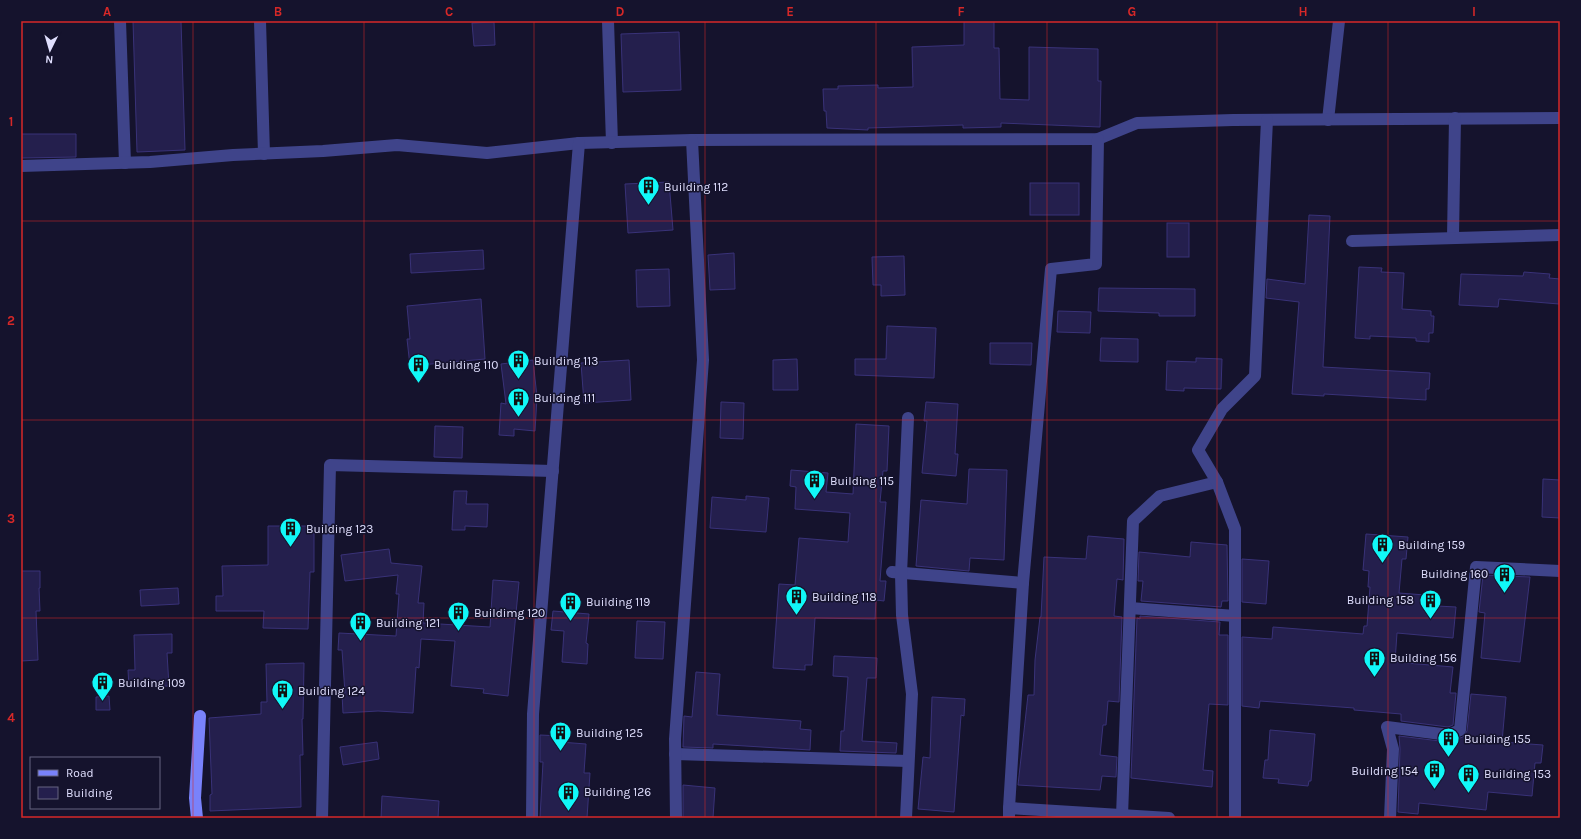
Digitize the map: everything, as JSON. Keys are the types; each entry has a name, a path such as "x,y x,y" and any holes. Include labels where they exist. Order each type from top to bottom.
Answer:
{"street":[{"path":"120,21 125,163"},
{"path":"260,21 264,154"},
{"path":"608,21 612,142"},
{"path":"1328,120 1339,21"},
{"path":"1453,237 1455,118"},
{"path":"21,166 125,163 397,145 487,153 579,143 692,140 1098,139 1137,123 1267,120 1560,118"},
{"path":"1235,818 1235,529 1217,482 1198,450 1222,409 1255,376 1267,120"},
{"path":"1098,139 1096,264 1051,269 1023,583 1009,813 1169,818"},
{"path":"676,818 675,754 703,360 692,140"},
{"path":"532,818 533,714 579,143"},
{"path":"1352,241 1560,235"},
{"path":"906,818 912,694 896,573 908,418"},
{"path":"322,818 330,465 553,471"},
{"path":"1122,816 1133,521 1160,496 1217,482"},
{"path":"1390,818 1393,749 1387,727 1449,735 1460,730 1476,567 1560,571"},
{"path":"896,573 1023,583"},
{"path":"1130,608 1235,616"},
{"path":"197,818 195,798 200,716"},
{"path":"675,754 908,761"}],"building":[{"path":"133,21 181,21 185,150 137,152"},
{"path":"964,21 994,21 994,48 999,48 1000,99 1029,100 1029,47 1098,49 1098,81 1101,81 1100,127 1001,123 1001,127 963,128 963,125 868,128 868,130 827,128 826,111 824,111 823,89 838,89 838,86 878,85 878,88 913,87 912,47 964,45"},
{"path":"494,22 495,45 474,46 472,23"},
{"path":"679,32 681,90 623,92 621,34"},
{"path":"21,134 76,134 76,157 21,158"},
{"name":"Building 112","path":"669,182 673,230 628,233 625,184"},
{"path":"1030,183 1079,183 1079,215 1030,215"},
{"path":"1309,215 1330,216 1323,367 1430,373 1429,389 1426,389 1426,400 1324,394 1324,396 1292,394 1299,302 1266,298 1267,279 1305,284"},
{"path":"1167,223 1189,223 1189,257 1167,257"},
{"path":"483,250 484,269 411,273 410,254"},
{"path":"734,253 735,289 710,290 708,255"},
{"path":"904,256 905,295 881,296 881,285 873,285 872,257"},
{"path":"1359,267 1382,268 1381,272 1404,273 1402,309 1431,311 1431,316 1434,316 1433,333 1429,333 1429,342 1416,341 1416,338 1370,336 1370,339 1355,338"},
{"path":"669,269 670,306 637,307 636,270"},
{"path":"1524,272 1550,274 1549,278 1560,279 1559,304 1499,299 1498,307 1459,305 1461,274 1523,276"},
{"path":"1099,288 1195,289 1195,316 1159,316 1159,313 1098,311"},
{"path":"481,299 485,359 410,366 407,339 410,339 407,306"},
{"path":"1058,311 1091,312 1090,333 1057,332"},
{"path":"887,326 936,328 934,378 855,375 855,359 886,359"},
{"path":"1101,338 1138,339 1138,362 1100,361"},
{"path":"990,343 1032,343 1031,365 990,364"},
{"path":"1196,358 1222,359 1221,389 1184,388 1184,391 1166,390 1167,361 1196,362"},
{"path":"797,359 798,390 773,390 773,360"},
{"path":"533,360 537,397 535,431 514,429 514,436 499,435 501,403 506,404 501,364"},
{"path":"629,360 631,400 584,403 581,363"},
{"path":"721,402 744,403 743,439 720,438"},
{"path":"926,402 958,404 955,454 958,454 956,476 922,473 927,421 924,421"},
{"path":"856,424 889,426 887,471 883,471 880,502 886,502 880,581 886,581 884,601 876,600 875,619 815,618 812,665 805,665 805,670 773,668 779,584 795,585 799,538 848,542 850,513 795,509 796,487 790,486 791,470 828,473 826,492 853,494"},
{"path":"435,426 463,427 462,458 434,457"},
{"path":"969,469 1007,470 1004,560 970,558 969,571 916,566 921,500 967,504"},
{"path":"1543,479 1560,480 1560,518 1542,517"},
{"path":"454,491 467,491 466,504 488,504 487,527 465,526 465,530 452,530"},
{"path":"746,496 769,498 766,532 710,528 712,497 746,500"},
{"path":"268,526 314,526 314,572 310,572 308,629 263,628 264,611 216,611 216,596 223,596 222,566 268,565"},
{"path":"1366,534 1408,537 1406,559 1402,559 1399,593 1438,596 1437,606 1456,607 1453,638 1397,633 1395,662 1453,667 1450,693 1456,693 1453,725 1448,727 1401,721 1401,714 1354,710 1354,708 1260,701 1259,708 1242,706 1242,637 1272,639 1273,627 1363,634 1364,626 1367,626 1370,587 1368,587 1369,571 1363,570"},
{"path":"1088,536 1124,539 1123,580 1117,579 1114,616 1122,617 1119,702 1108,701 1106,725 1103,725 1100,755 1117,757 1116,777 1102,776 1100,790 1018,785 1028,695 1034,695 1035,660 1041,617 1044,557 1086,559"},
{"path":"1191,542 1227,545 1228,601 1222,601 1221,607 1141,601 1143,581 1138,581 1139,552 1190,557"},
{"path":"389,549 391,563 422,566 418,603 424,603 423,623 490,627 493,580 519,582 508,696 483,693 484,689 451,686 455,641 421,639 419,668 416,667 413,713 378,711 343,713 342,694 345,693 342,650 338,650 339,633 396,636 399,594 396,594 398,575 345,581 341,555"},
{"path":"1242,559 1269,561 1266,604 1242,602"},
{"path":"21,571 40,571 40,611 36,611 38,660 21,661"},
{"path":"1483,575 1530,577 1520,662 1481,658 1485,613 1479,612"},
{"path":"178,588 179,604 141,606 140,590"},
{"path":"553,611 589,614 586,643 588,644 587,664 562,662 564,631 551,630"},
{"path":"1140,616 1220,622 1219,635 1228,635 1228,705 1209,704 1203,770 1213,771 1212,787 1131,778 1137,618 1140,619"},
{"path":"637,621 665,622 663,659 635,658"},
{"path":"172,634 172,653 167,653 169,686 129,687 128,670 135,670 134,635"},
{"path":"834,656 877,658 876,678 867,678 862,741 897,743 896,753 840,751 841,731 844,731 848,677 833,676"},
{"path":"304,663 302,719 303,755 300,755 301,807 210,811 210,795 212,794 209,718 261,714 261,702 267,702 266,664"},
{"path":"696,672 720,674 717,715 801,721 800,729 811,730 810,750 713,744 713,748 683,747 684,716 692,717"},
{"path":"1471,694 1506,697 1502,742 1543,745 1541,763 1535,763 1532,796 1488,792 1486,810 1419,803 1418,814 1398,812 1399,736 1448,742 1463,737 1467,731"},
{"name":"Building 109","path":"109,696 110,710 96,710 96,697"},
{"path":"932,697 965,699 964,716 961,715 954,812 918,809 923,757 930,758"},
{"path":"1270,730 1315,734 1311,781 1309,781 1308,786 1278,783 1279,779 1263,778 1265,760 1268,760"},
{"path":"540,735 561,736 560,742 586,744 584,773 590,773 587,818 540,818 543,762 540,762"},
{"path":"377,742 379,759 343,765 340,747"},
{"path":"683,785 715,788 713,818 683,818"},
{"path":"382,796 439,801 438,818 381,818"}],"place":[{"name":"Building 112","path":"649,206"},
{"name":"Building 113","path":"519,380"},
{"name":"Building 110","path":"418,384"},
{"name":"Building 111","path":"518,418"},
{"name":"Building 115","path":"814,500"},
{"name":"Building 123","path":"291,548"},
{"name":"Building 159","path":"1382,564"},
{"name":"Building 160","path":"1504,594"},
{"name":"Building 118","path":"796,616"},
{"name":"Building 158","path":"1430,620"},
{"name":"Building 119","path":"570,622"},
{"name":"Buildimg 120","path":"459,632"},
{"name":"Building 121","path":"361,642"},
{"name":"Building 156","path":"1375,678"},
{"name":"Building 109","path":"103,702"},
{"name":"Building 124","path":"282,710"},
{"name":"Building 125","path":"561,752"},
{"name":"Building 155","path":"1448,758"},
{"name":"Building 154","path":"1434,790"},
{"name":"Building 153","path":"1469,794"},
{"name":"Building 126","path":"568,812"}]}
